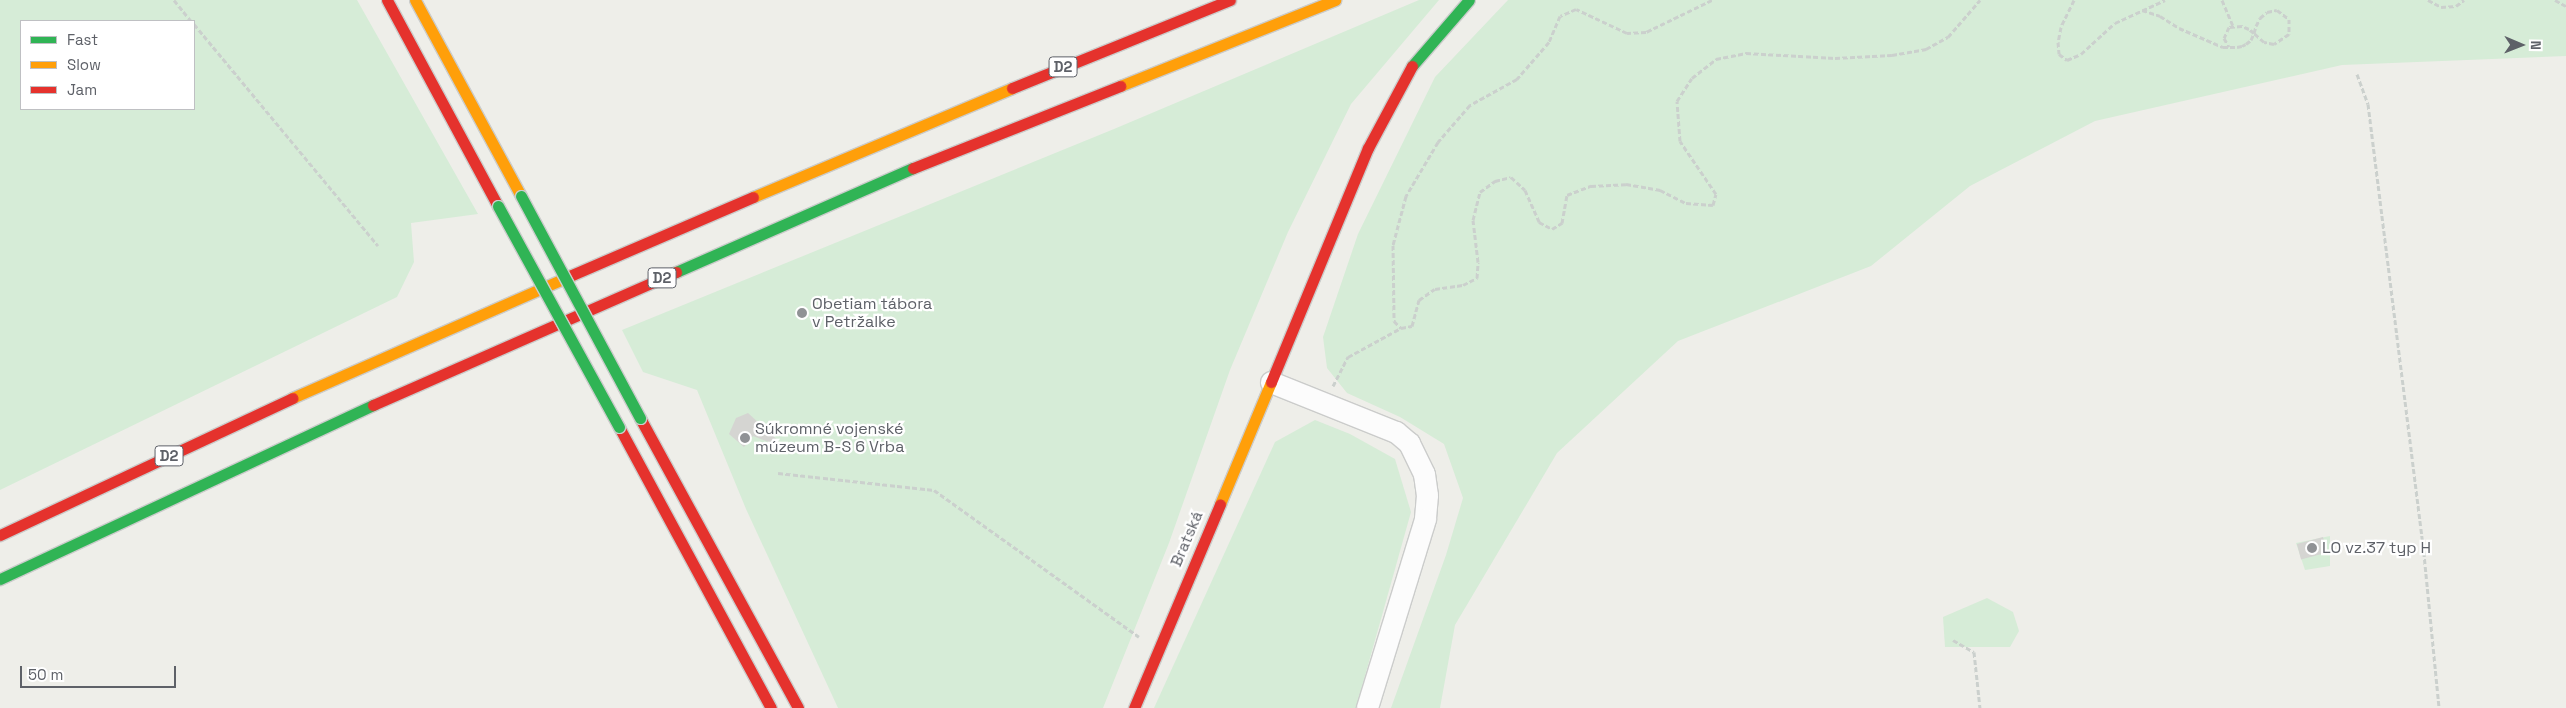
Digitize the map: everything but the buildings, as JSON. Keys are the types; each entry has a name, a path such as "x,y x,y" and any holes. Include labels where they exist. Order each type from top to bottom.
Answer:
{"main road":[{"path":"387,0 771,708"},
{"path":"415,0 798,708"},
{"name":"D2","path":"0,535 356,369 896,135 1230,0"},
{"name":"D2","path":"0,579 354,413 906,171 1334,0"},
{"name":"Bratská","path":"1134,708 1368,148 1408,72 1440,30 1469,0"}],"street":[{"path":"1271,382 1396,432 1409,443 1424,474 1427,495 1425,519 1367,708"}],"path":[{"path":"174,0 190,20"},
{"path":"1401,328 1394,321 1392,304 1393,245 1406,196 1438,142 1470,105 1517,79 1549,42 1560,16 1576,9 1627,33 1646,32 1712,0"},
{"path":"1323,404 1348,357 1401,328 1412,326 1420,300 1435,289 1463,285 1477,278 1474,220 1480,192 1495,180 1511,177 1525,190 1539,222 1552,229 1562,224 1567,195 1592,186 1626,184 1660,190 1686,203 1713,205 1716,194 1680,141 1677,101 1692,78 1716,59 1746,53 1835,58 1892,55 1926,48 1948,37 1980,0"},
{"path":"2074,0 2058,42 2059,54 2066,60 2081,54 2115,23 2164,0"},
{"path":"2222,0 2233,26"},
{"path":"2428,0 2441,7 2456,6 2464,0"},
{"path":"2555,0 2566,6"},
{"path":"2142,10 2160,16 2201,39 2230,47 2246,44 2254,32 2267,12 2277,10 2289,19 2289,34 2278,42 2264,42 2254,32 2233,26 2224,32 2230,47"},
{"path":"195,25 378,246"},
{"path":"2357,74 2368,104 2422,544 2439,708"},
{"path":"778,473 934,490 1157,651"},
{"path":"1953,640 1974,652 1980,708"}],"green space":[{"path":"0,0 357,0 478,214 411,223 414,262 397,297 0,490"},
{"path":"1419,0 1439,0 1351,104 1288,232 1230,370 1169,543 1103,708 838,708 746,509 697,390 643,372 622,330 1114,129"},
{"path":"1508,0 2566,0 2566,56 2342,65 2095,121 1970,186 1871,266 1678,341 1557,453 1455,625 1440,708 1391,708 1446,555 1463,498 1444,444 1400,417 1347,393 1327,368 1323,337 1358,234 1435,77"},
{"path":"1315,420 1350,434 1395,459 1411,512 1356,708 1154,708 1275,442"},
{"path":"2330,536 2330,566 2305,570 2296,543"},
{"path":"1987,598 2013,612 2019,631 2010,647 1945,647 1943,617"}],"traffic: fast":[{"path":"1412,66 1469,0"},
{"path":"676,272 913,168"},
{"path":"521,196 640,418"},
{"path":"498,206 619,427"},
{"path":"0,579 373,405"}],"traffic: slow":[{"path":"415,0 521,196"},
{"path":"1120,86 1335,0"},
{"path":"753,197 1012,88"},
{"path":"292,398 572,275"},
{"path":"1220,504 1271,382"}],"traffic: jam":[{"path":"387,0 498,206"},
{"path":"1012,88 1230,0"},
{"path":"1271,382 1368,148 1412,66"},
{"path":"913,168 1120,86"},
{"path":"572,275 753,197"},
{"path":"373,405 676,272"},
{"path":"0,535 292,398"},
{"path":"640,418 798,708"},
{"path":"619,427 771,708"},
{"path":"1134,708 1220,504"}],"place":[{"name":"Obetiam tábora v Petržalke","path":"802,313"},
{"name":"Súkromné vojenské múzeum B-S 6 Vrba","path":"745,438"},
{"name":"LO vz.37 typ H","path":"2312,548"}]}
